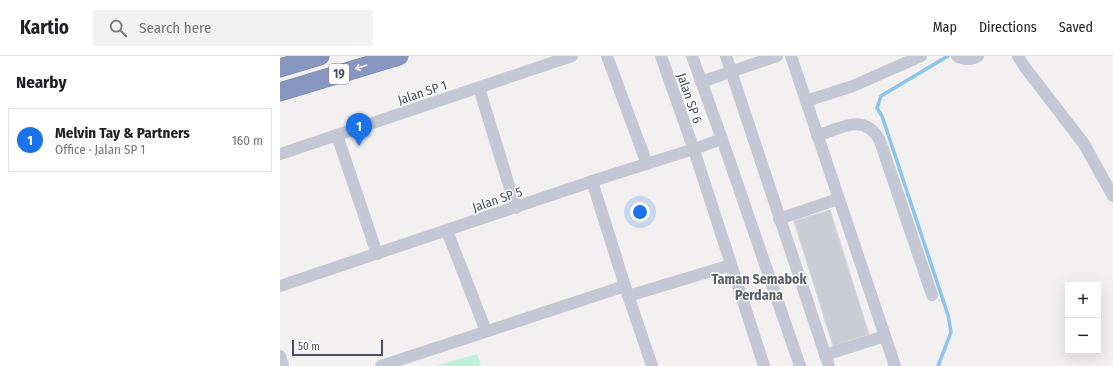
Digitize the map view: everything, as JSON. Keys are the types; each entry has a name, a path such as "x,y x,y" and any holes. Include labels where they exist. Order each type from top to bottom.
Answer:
{"highway":[{"name":"19","path":"285,63 320,56"},
{"name":"19","path":"280,92 399,56"}],"street":[{"name":"Jalan SP 1","path":"280,154 572,56"},
{"path":"607,56 647,164"},
{"name":"Jalan SP 6","path":"661,56 694,150 764,366"},
{"path":"692,56 800,366"},
{"path":"726,56 730,72 827,361 885,336"},
{"path":"701,82 777,56"},
{"path":"791,56 895,366"},
{"path":"806,101 853,86 921,56"},
{"path":"958,56 969,59 978,56"},
{"path":"1018,56 1024,66 1084,144 1113,196"},
{"path":"479,88 516,208"},
{"path":"817,136 853,124 862,124 876,132 932,295"},
{"path":"337,135 377,254"},
{"name":"Jalan SP 5","path":"280,286 516,208 592,181 694,150 722,139"},
{"path":"592,181 626,291 652,366"},
{"path":"779,219 838,199"},
{"path":"447,231 486,331"},
{"path":"381,366 486,331 626,291 731,265"},
{"path":"280,356 283,366"}],"green space":[{"path":"477,354 481,366 435,366"}],"building":[{"path":"830,210 869,334 833,346 794,221"}],"waterway":[{"path":"938,366 951,332 948,315 882,116 877,108 881,96 948,56"}],"place":[{"name":"Melvin Tay & Partners","path":"359,146"}],"district":[{"name":"Taman Semabok Perdana","path":"759,288"}]}
